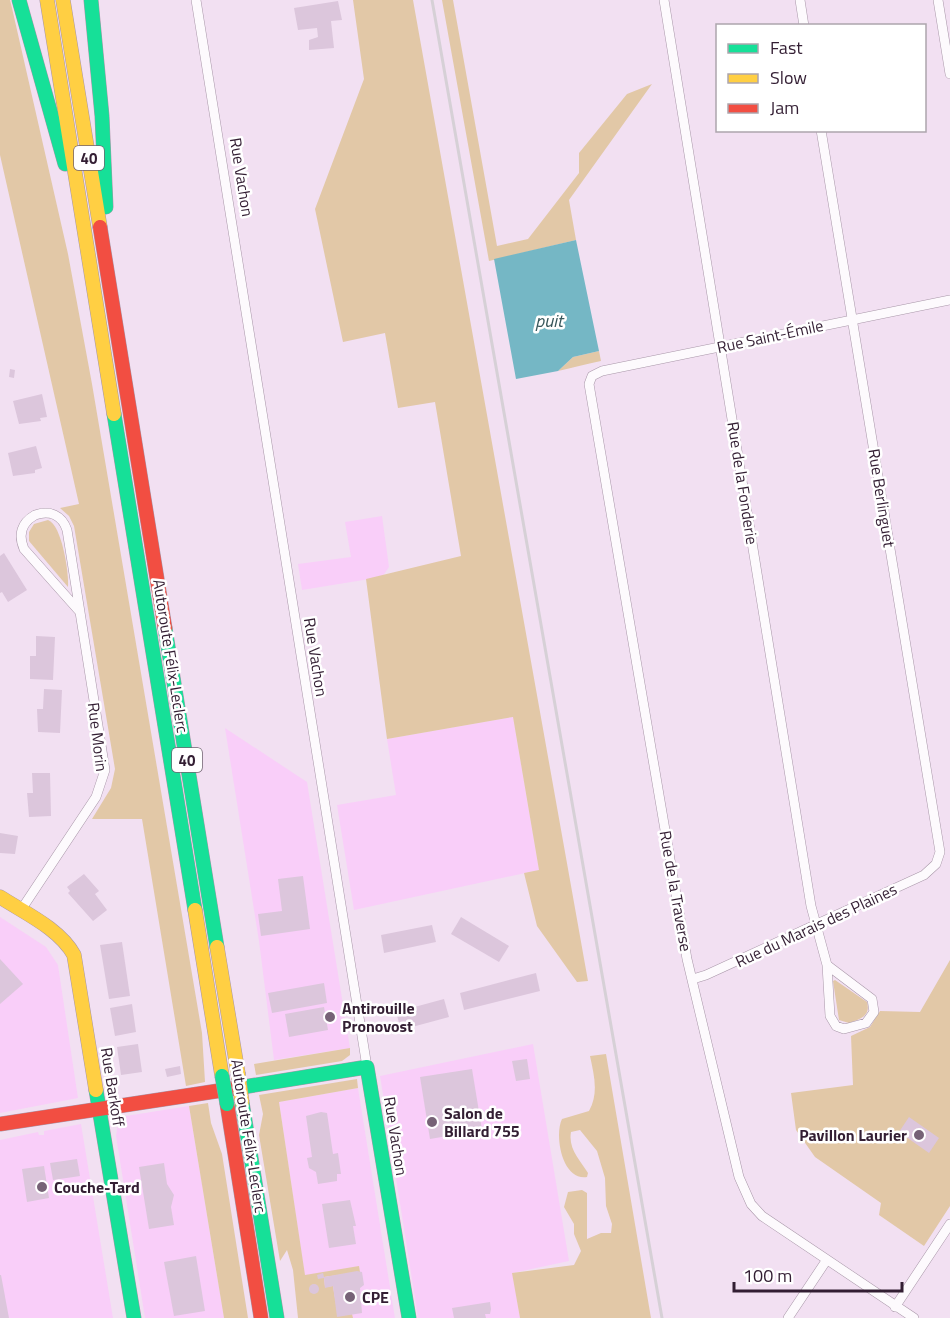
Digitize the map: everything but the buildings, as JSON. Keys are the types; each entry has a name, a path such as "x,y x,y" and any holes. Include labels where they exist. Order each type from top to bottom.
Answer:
{"main road":[{"path":"19,0 39,80 84,228"},
{"name":"Autoroute Félix-Leclerc","path":"47,0 261,1318"},
{"name":"Autoroute Félix-Leclerc","path":"63,0 277,1318"},
{"path":"91,0 102,116 108,276"},
{"name":"Rue Barkoff","path":"0,897 64,940 73,952 134,1318"},
{"path":"0,1124 58,1113 367,1066"},
{"name":"Rue Vachon","path":"367,1066 409,1318"}],"street":[{"name":"Rue Vachon","path":"196,0 367,1066"},
{"name":"Rue de la Fonderie","path":"664,0 816,924 827,965 833,1022 847,1030 866,1023 874,1012 872,999 827,965"},
{"path":"800,0 804,24"},
{"path":"938,0 950,74"},
{"name":"Rue Berlinguet","path":"821,132 940,849 936,864"},
{"name":"Rue Saint-Émile","path":"592,376 602,371 950,300"},
{"name":"Rue de la Traverse","path":"592,376 589,384 591,401 693,979 737,1170 746,1195 762,1216 914,1318"},
{"name":"Rue Morin","path":"21,910 96,796 104,778 104,756 80,612 64,523 50,513 35,515 21,530 24,549 80,612"},
{"name":"Rue du Marais des Plaines","path":"693,979 924,875 936,864"},
{"path":"895,1307 950,1224"},
{"path":"788,1318 826,1261"}],"shaded area":[{"path":"0,0 10,0 12,8 68,254 92,384 202,1033 205,1082 186,1086 142,819 92,819 111,788 115,769 74,526 69,516 60,508 79,504 0,155"},
{"path":"353,0 413,0 588,981 577,982 537,926 524,873 539,870 513,717 387,739 366,579 461,556 435,402 398,408 385,333 343,342 315,209 364,79"},
{"path":"442,0 453,0 497,246 528,239 579,173 579,153 627,94 652,84 569,200 576,240 489,261"},
{"path":"599,351 601,361 558,371 573,357"},
{"path":"382,516 389,567 382,577 302,590 298,564 351,557 345,522"},
{"path":"48,520 53,524 61,540 66,561 68,587 29,541 29,532 34,524"},
{"path":"513,717 539,870 354,910 337,805 396,795 387,739"},
{"path":"225,728 307,782 350,1048 274,1060 259,941"},
{"path":"0,917 46,947 58,965 78,1098 0,1113"},
{"path":"950,960 950,1206 924,1246 879,1215 881,1203 815,1157 796,1130 791,1093 853,1085 851,1036 870,1027 880,1011 920,1012"},
{"path":"835,980 867,1002 868,1007 864,1016 849,1023 839,1020 833,981"},
{"path":"533,1044 569,1261 513,1273 520,1318 418,1318 380,1076"},
{"path":"350,1048 350,1055 342,1061 256,1075 254,1064"},
{"path":"606,1054 651,1318 520,1318 512,1273 574,1265 581,1251 574,1234 574,1224 564,1207 568,1192 582,1190 587,1193 587,1239 601,1233 611,1233 612,1224 606,1206 605,1178 597,1151 580,1130 571,1132 573,1149 588,1173 587,1177 578,1176 566,1165 562,1156 559,1135 562,1119 589,1111 595,1091 590,1056"},
{"path":"357,1079 358,1088 279,1102 305,1275 359,1266 360,1272 324,1277 325,1287 333,1286 338,1316 352,1314 353,1318 298,1318 293,1270 287,1250 280,1261 259,1135 263,1114 259,1095"},
{"path":"358,1088 395,1318 311,1318 279,1102"},
{"path":"208,1103 211,1123 222,1154 248,1318 224,1318 189,1106"},
{"path":"189,1106 224,1318 145,1318 116,1136 118,1123 126,1116"},
{"path":"81,1124 113,1318 0,1318 0,1140 38,1132 39,1135 44,1135 44,1131"}],"water":[{"name":"puit","path":"576,240 599,351 573,357 558,371 516,379 494,259"}],"railway":[{"path":"432,0 662,1318"}],"traffic: fast":[{"path":"19,0 65,164"},
{"path":"91,0 102,116 106,207"},
{"path":"114,414 195,910"},
{"path":"165,628 217,947"},
{"path":"237,1088 367,1067 409,1318"},
{"path":"222,1076 227,1104"},
{"path":"96,1090 134,1318"},
{"path":"242,1102 277,1318"}],"traffic: slow":[{"path":"47,0 114,414"},
{"path":"63,0 100,227"},
{"path":"0,897 51,929 74,955 96,1090"},
{"path":"195,910 222,1076"},
{"path":"217,947 238,1073"},
{"path":"238,1073 242,1102"}],"traffic: jam":[{"path":"100,227 165,628"},
{"path":"0,1124 237,1088"},
{"path":"227,1104 261,1318"}],"place":[{"name":"Antirouille Pronovost","path":"330,1017"},
{"name":"Salon de Billard 755","path":"432,1122"},
{"name":"Pavillon Laurier","path":"919,1135"},
{"name":"Couche-Tard","path":"42,1187"},
{"name":"CPE","path":"350,1297"}]}
